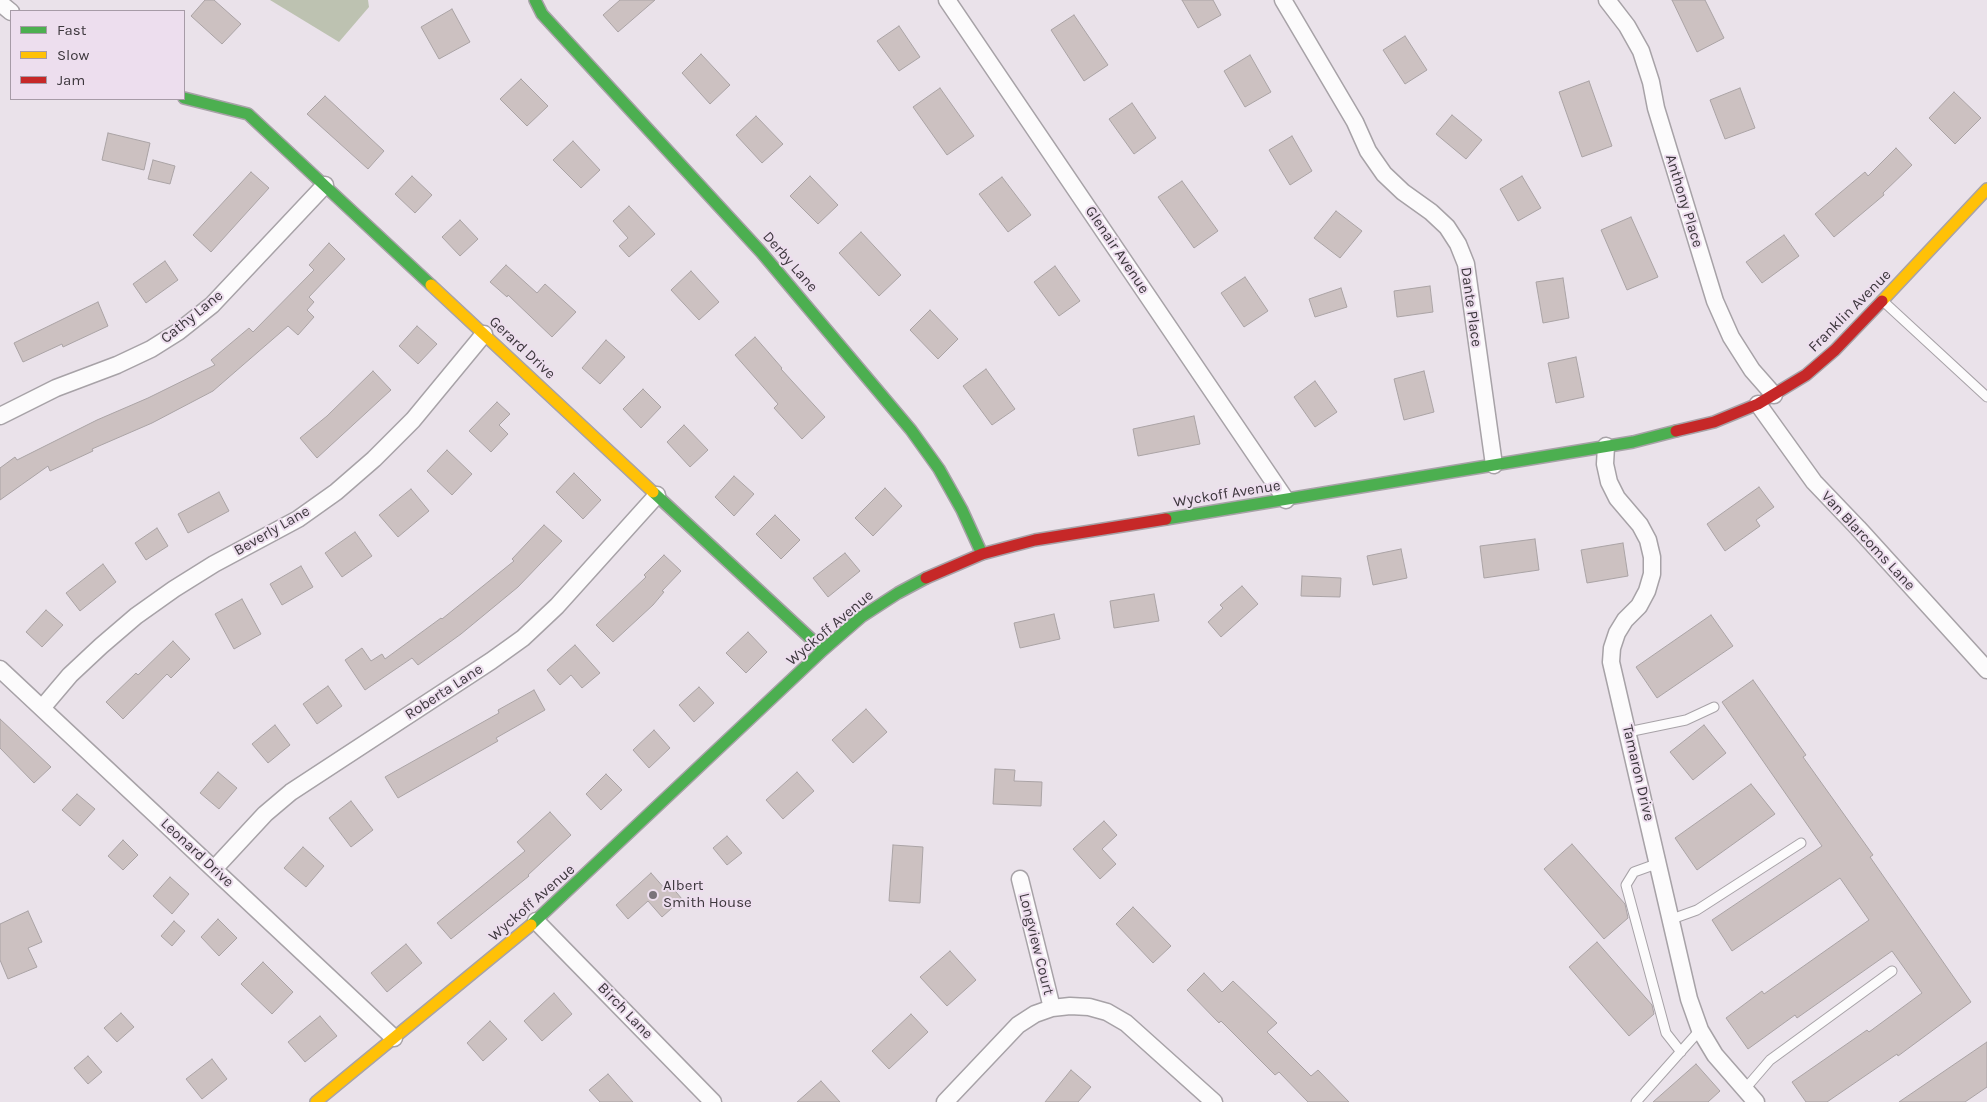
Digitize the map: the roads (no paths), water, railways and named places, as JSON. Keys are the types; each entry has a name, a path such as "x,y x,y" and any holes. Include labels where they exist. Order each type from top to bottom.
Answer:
{"main road":[{"name":"Derby Lane","path":"535,0 542,14 761,252 906,422 939,469 962,510 982,554"},
{"name":"Gerard Drive","path":"185,98 248,114 823,650"},
{"name":"Franklin Avenue","path":"1652,437 1714,422 1774,396 1806,375 1835,350 1987,189"},
{"name":"Wyckoff Avenue","path":"316,1102 536,921 823,650 861,617 898,592 937,572 982,554 1035,540 1286,500 1652,437"}],"street":[{"name":"Glenair Avenue","path":"947,0 1286,500"},
{"name":"Dante Place","path":"1282,0 1355,122 1368,151 1384,174 1402,192 1431,212 1447,227 1458,244 1466,264 1494,465"},
{"name":"Anthony Place","path":"1607,0 1627,26 1644,59 1656,108 1715,300 1731,337 1752,370 1774,396"},
{"path":"0,3 10,11"},
{"name":"Cathy Lane","path":"0,416 56,388 117,366 151,349 178,332 212,306 325,185"},
{"name":"Beverly Lane","path":"42,708 70,675 136,616 214,564 298,519 336,492 374,459 413,420 484,334"},
{"name":"Van Blarcoms Lane","path":"1758,404 1814,482 1987,670"},
{"name":"Tamaron Drive","path":"1606,446 1605,464 1608,482 1617,498 1640,525 1648,540 1652,557 1652,574 1647,591 1639,606 1625,620 1617,633 1612,648 1611,662 1690,998 1700,1030 1715,1055 1756,1102"},
{"name":"Roberta Lane","path":"214,868 265,814 291,792 492,662 523,638 557,606 657,495"},
{"name":"Leonard Drive","path":"0,669 394,1038"},
{"name":"Longview Court","path":"1020,879 1052,1008"},
{"name":"Birch Lane","path":"536,921 713,1102"},
{"path":"945,1102 1018,1025 1035,1014 1052,1008 1070,1006 1089,1007 1107,1012 1126,1023 1214,1102"}],"lane":[{"path":"1882,300 1987,396"},
{"path":"1628,732 1686,720 1714,707"},
{"path":"1672,919 1697,910 1801,842"},
{"path":"1659,863 1634,872 1626,885 1666,1033 1681,1052"},
{"path":"1745,1089 1770,1060 1892,971"},
{"path":"1636,1102 1700,1030"}],"place":[{"name":"Albert Smith House","path":"653,895"}]}
